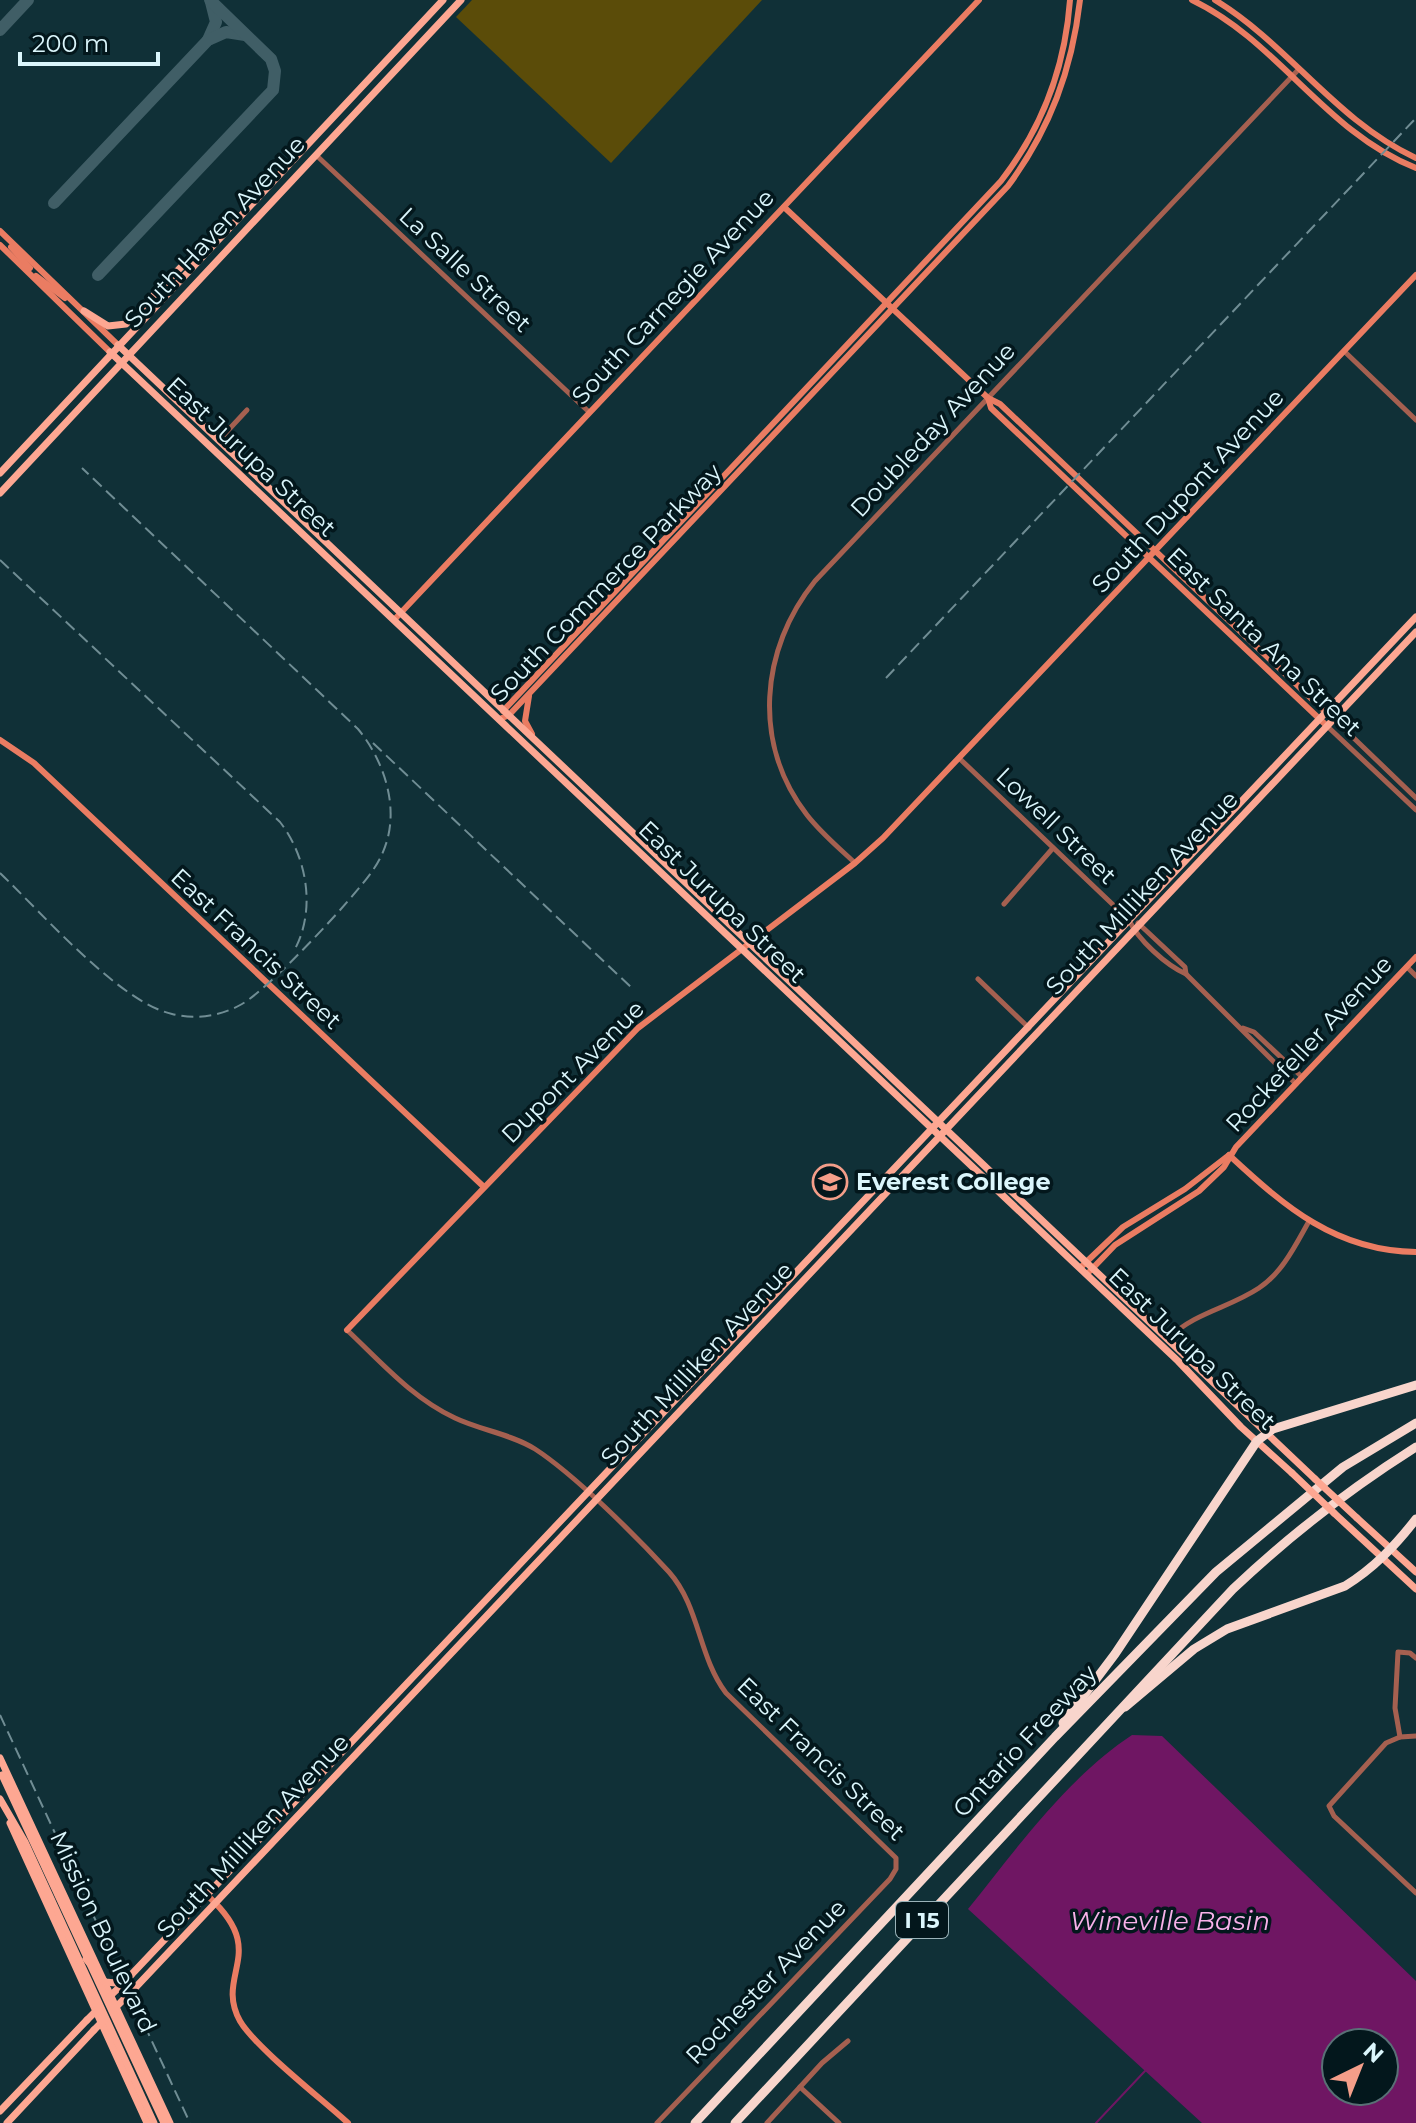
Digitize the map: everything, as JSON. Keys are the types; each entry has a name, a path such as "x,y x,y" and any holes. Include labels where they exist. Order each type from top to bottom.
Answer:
{"highway":[{"path":"1055,1737 1065,1718 1115,1654 1257,1441 1267,1433 1416,1385"},
{"name":"Ontario Freeway","path":"695,2123 1055,1737 1216,1572 1343,1467 1416,1423"},
{"name":"Ontario Freeway","path":"735,2123 1109,1718 1267,1556 1356,1486 1416,1447"},
{"path":"1109,1718 1194,1649 1227,1629 1345,1586 1383,1558 1416,1519"}],"main road":[{"name":"South Haven Avenue","path":"0,473 110,352 443,0"},
{"name":"South Haven Avenue","path":"0,493 461,0"},
{"path":"84,311 108,326 126,324 185,263 198,259"},
{"name":"East Jurupa Street","path":"118,345 1416,1572"},
{"name":"East Jurupa Street","path":"110,352 742,947 930,1129 1087,1274 1257,1441 1416,1589"},
{"path":"244,477 255,482 284,509 293,508"},
{"path":"303,533 313,533 338,557 349,561"},
{"name":"South Milliken Avenue","path":"0,2111 209,1897 1416,617"},
{"name":"South Milliken Avenue","path":"7,2123 1416,632"},
{"path":"377,1719 384,1726"},
{"name":"Mission Boulevard","path":"0,1758 167,2123"},
{"path":"0,1769 137,2075 154,2123"},
{"path":"0,1800 25,1842 82,1958 105,1982 116,1983 131,1975"},
{"name":"Mission Boulevard","path":"0,1800 147,2123"},
{"path":"137,2075 167,2123"}],"street":[{"name":"South Carnegie Avenue","path":"394,620 979,0"},
{"name":"South Commerce Parkway","path":"506,712 533,690 890,306 1001,181 1027,146 1043,114 1061,65 1070,0"},
{"name":"South Commerce Parkway","path":"500,719 890,306 1008,186 1033,150 1063,85 1080,0"},
{"path":"1192,0 1240,29 1365,143 1416,168"},
{"path":"1215,0 1242,18 1364,128 1416,158"},
{"name":"Doubleday Avenue","path":"855,863 808,816 779,764 769,706 777,649 792,613 815,581 1299,69"},
{"path":"1396,160 1403,152"},
{"name":"La Salle Street","path":"316,154 589,412"},
{"name":"East Santa Ana Street","path":"784,207 988,398 1000,404 1416,798"},
{"path":"2,233 34,277 72,300"},
{"name":"East Jurupa Street","path":"2,233 118,345"},
{"name":"East Jurupa Street","path":"0,245 110,352"},
{"name":"South Dupont Avenue","path":"985,731 1416,275"},
{"path":"1344,351 1416,420"},
{"name":"East Santa Ana Street","path":"988,398 991,408 1416,810"},
{"path":"220,439 247,410"},
{"path":"533,690 524,710 525,721 534,738"},
{"name":"Dupont Avenue","path":"347,1330 637,1029 855,863 985,731"},
{"name":"East Francis Street","path":"0,740 34,763 484,1187"},
{"name":"Lowell Street","path":"959,758 1137,927 1176,969 1186,974 1242,1027 1248,1038 1296,1084"},
{"path":"1004,904 1053,848"},
{"name":"Rockefeller Avenue","path":"1080,1268 1123,1227 1185,1189 1229,1155 1416,957"},
{"path":"1407,967 1416,976"},
{"path":"978,979 1029,1028"},
{"name":"Lowell Street","path":"1242,1027 1254,1032 1302,1078"},
{"path":"1229,1155 1276,1199 1308,1223 1366,1246 1416,1252"},
{"name":"Rockefeller Avenue","path":"1087,1274 1124,1238 1199,1191 1224,1167 1229,1155"},
{"path":"1170,1337 1192,1318 1264,1284 1287,1260 1308,1223"},
{"name":"East Francis Street","path":"347,1330 420,1399 455,1418 531,1446 588,1494 659,1562 682,1589 712,1670 737,1707 891,1850 897,1864"},
{"path":"1400,1737 1395,1708 1398,1652 1410,1653 1416,1658"},
{"path":"1416,1736 1400,1737 1378,1751 1329,1806 1334,1816 1416,1893"},
{"name":"Rochester Avenue","path":"657,2123 890,1879 897,1864"},
{"path":"209,1897 238,1937 240,1958 233,1994 240,2021 348,2123"},
{"path":"767,2123 848,2041"},
{"path":"800,2087 839,2123"}],"shaded area":[{"path":"472,0 762,0 611,163 456,17"}],"water":[{"name":"Wineville Basin","path":"1132,1735 1162,1736 1416,1981 1416,2123 1202,2123 968,1909 1024,1838 1086,1772"}],"waterway":[{"path":"1096,2123 1145,2071"}],"taxiway":[{"path":"0,30 28,0"},
{"path":"98,275 273,90 275,71 271,59 210,0"},
{"path":"208,40 216,22 211,2"},
{"path":"54,203 208,40 226,32 245,35"}],"railway":[{"path":"886,678 1416,118"},
{"path":"0,873 82,954 129,992 151,1006 172,1014 199,1017 242,1004 272,980 311,942 363,883 380,858 388,837 389,794 374,753 358,729 82,468"},
{"path":"0,560 280,822 297,851 306,884 305,917 295,949"},
{"path":"373,743 634,990"},
{"path":"0,1715 190,2123"}],"place":[{"name":"Everest College","path":"830,1182"}]}
